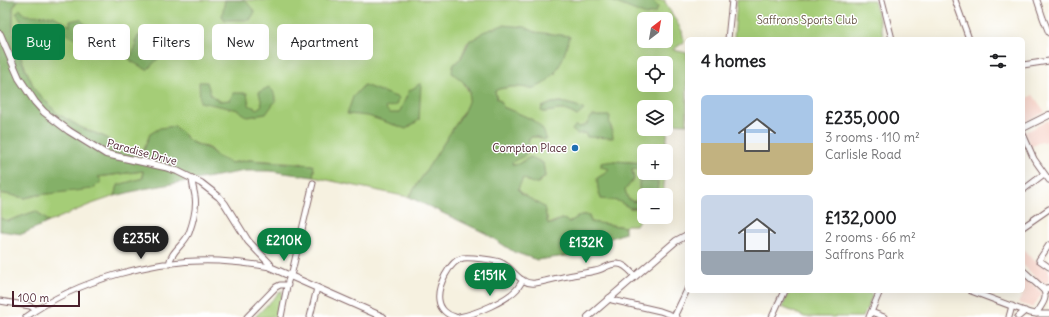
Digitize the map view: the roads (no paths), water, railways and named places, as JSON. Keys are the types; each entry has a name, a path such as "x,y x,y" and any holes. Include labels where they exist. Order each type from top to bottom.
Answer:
{"street":[{"path":"728,37 732,0"},
{"path":"882,0 891,37"},
{"path":"956,0 968,37"},
{"path":"1037,0 1042,18 1049,32"},
{"name":"Paradise Drive","path":"0,34 19,78 26,90 53,120 106,154 165,167 192,178 219,197 248,241 270,264 270,267"},
{"path":"1025,65 1049,61"},
{"path":"1025,127 1049,115"},
{"path":"1025,139 1034,159 1049,180"},
{"path":"1025,188 1044,174"},
{"path":"169,264 170,258 185,240 192,224 196,200 192,178"},
{"path":"281,317 312,183"},
{"path":"1025,226 1049,209"},
{"path":"588,317 676,241 685,236"},
{"path":"1049,245 1039,260 1049,267"},
{"path":"455,317 448,314 443,309 439,298 445,276 458,260 469,258 500,261 507,265 523,280 535,283 595,271 616,263 626,267 635,276"},
{"path":"26,317 36,310 89,283 125,272 169,264 218,261 246,263 270,267 383,317"},
{"path":"1025,272 1046,288 1046,298 1036,314"},
{"path":"460,317 503,299 517,289 523,280"},
{"path":"247,317 276,287 280,285 288,285"},
{"path":"310,317 317,288"},
{"path":"609,298 660,311 675,317 686,293"},
{"path":"772,317 783,293"},
{"path":"879,293 870,314 884,317"},
{"path":"976,293 1025,311 1036,314 1048,313"},
{"path":"0,300 30,306 36,310"},
{"path":"1009,317 1012,306"},
{"path":"1018,317 1025,311"}],"place":[{"name":"Compton Place","path":"575,148"}],"park label":[{"name":"Saffrons Sports Club","path":"807,20"}]}
